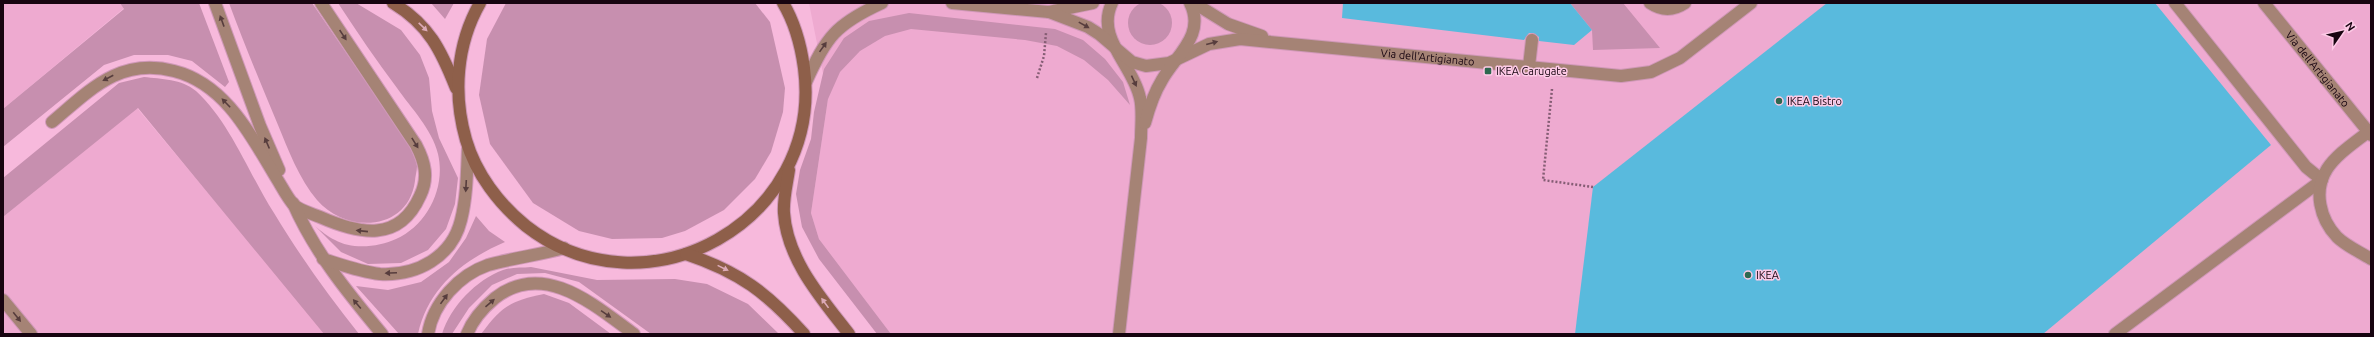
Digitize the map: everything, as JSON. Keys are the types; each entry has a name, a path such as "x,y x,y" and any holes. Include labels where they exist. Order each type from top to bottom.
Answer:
{"main road":[{"path":"393,3 410,15 432,37 444,58 458,95 468,147 483,178 512,214 537,234 564,248 602,259 631,262 673,259 729,233 754,213 771,193 790,162 799,143 804,121 806,82 798,40 792,22 783,3"},
{"path":"458,95 458,75 463,46 467,31 480,3"},
{"path":"790,162 784,213 793,250 815,289 849,334"},
{"path":"686,254 722,267 744,279 781,310 804,334"}],"street":[{"path":"215,3 260,126 294,206 353,230 367,232 384,230 396,225 416,206 422,192 425,177 424,160 416,145 321,3"},
{"path":"806,82 820,49 828,40 847,21 882,3"},
{"path":"952,3 1049,12 1083,24 1099,34 1132,62 1146,66 1159,65 1200,47 1224,40 1274,41"},
{"path":"1049,12 1093,3"},
{"path":"1112,3 1107,20 1108,33 1131,74 1140,98 1141,138 1119,334"},
{"path":"1141,138 1156,91 1177,58 1190,42 1194,33 1195,23 1190,3"},
{"path":"1194,3 1228,24 1274,41"},
{"path":"1650,3 1664,9 1673,9 1685,3"},
{"name":"Via dell'Artigianato","path":"1274,41 1621,76 1651,72 1680,58 1693,50 1751,3"},
{"path":"2175,3 2306,167 2322,180"},
{"name":"Via dell'Artigianato","path":"2264,3 2370,134"},
{"path":"1529,66 1532,40"},
{"path":"52,122 95,86 119,72 139,68 161,68 185,74 208,86 233,110 294,206 323,259 346,291 382,334"},
{"path":"2370,134 2339,155 2327,169 2322,180 2320,199 2324,219 2338,238 2371,259"},
{"path":"323,259 355,269 391,274 420,268 446,252 461,222 465,201 468,147"},
{"path":"2115,334 2322,180"},
{"path":"428,334 431,322 441,303 453,288 465,278 488,266 564,248"},
{"path":"467,334 481,311 502,293 520,284 541,282 577,297 634,334"},
{"path":"3,300 30,334"}],"path":[{"path":"1037,78 1044,56 1049,12"},
{"path":"1554,69 1543,180 1593,187"}],"shaded area":[{"path":"1150,1 1162,5 1168,11 1172,23 1168,35 1162,41 1150,45 1138,41 1132,35 1128,23 1132,11 1138,5"},
{"path":"3,3 120,3 124,8 3,109"},
{"path":"120,3 199,3 229,82 225,87 192,61 168,55 134,55 104,65 3,147 3,109 124,9"},
{"path":"229,3 312,3 408,143 416,160 417,166 415,181 410,198 401,210 389,218 374,222 359,222 344,219 329,211 317,200 299,173 290,154"},
{"path":"338,3 356,3 401,30 420,55 429,78 432,111 439,138 458,178 455,204 446,229 428,250 401,263 368,264 341,252 315,226 332,239 349,245 366,246 389,242 407,233 417,225 432,204 439,180 440,167 438,154 426,127 374,56"},
{"path":"431,3 454,3 445,19"},
{"path":"506,3 755,3 770,22 785,88 783,112 771,152 755,179 724,210 685,231 662,238 612,239 579,231 533,203 490,144 479,95 487,39"},
{"path":"809,3 2371,3 2371,334 891,334 819,239 811,213 828,99"},
{"path":"1570,3 1623,3 1660,48 1593,50 1592,30"},
{"path":"909,13 1055,29 1083,40 1105,59 1123,82 1130,105 1108,80 1084,60 1057,46 1025,40 911,29 885,36 860,51 840,72 828,99 811,213 819,239 891,334 877,334 819,259 802,227 796,194 800,170 811,139 814,112 824,69 844,38 869,21"},
{"path":"144,77 171,80 184,84 196,91 208,104 229,133 265,198 294,245 325,290 359,334 324,334 138,108 3,217 3,178 119,83"},
{"path":"137,108 326,334 3,334 3,217"},
{"path":"476,216 489,231 505,242 490,249 462,267 439,289 423,318 418,334 399,334 356,286 388,290 421,282 449,262 466,238"},
{"path":"531,267 597,280 675,279 707,284 748,304 779,334 651,334 579,282 545,273 517,274 492,285 469,308 452,334 442,334 458,304 483,280 506,269"},
{"path":"544,294 569,303 611,334 481,334 495,317 508,306 523,299"}],"building":[{"path":"1343,3 1570,3 1592,30 1574,45 1539,41 1539,37 1533,33 1529,33 1524,40 1342,18"},
{"path":"1827,3 2155,3 2271,145 2043,334 1575,334 1593,187"}],"place":[{"name":"IKEA Carugate","path":"1488,71"},
{"name":"IKEA Bistro","path":"1779,101"},
{"name":"IKEA","path":"1748,275"}]}
